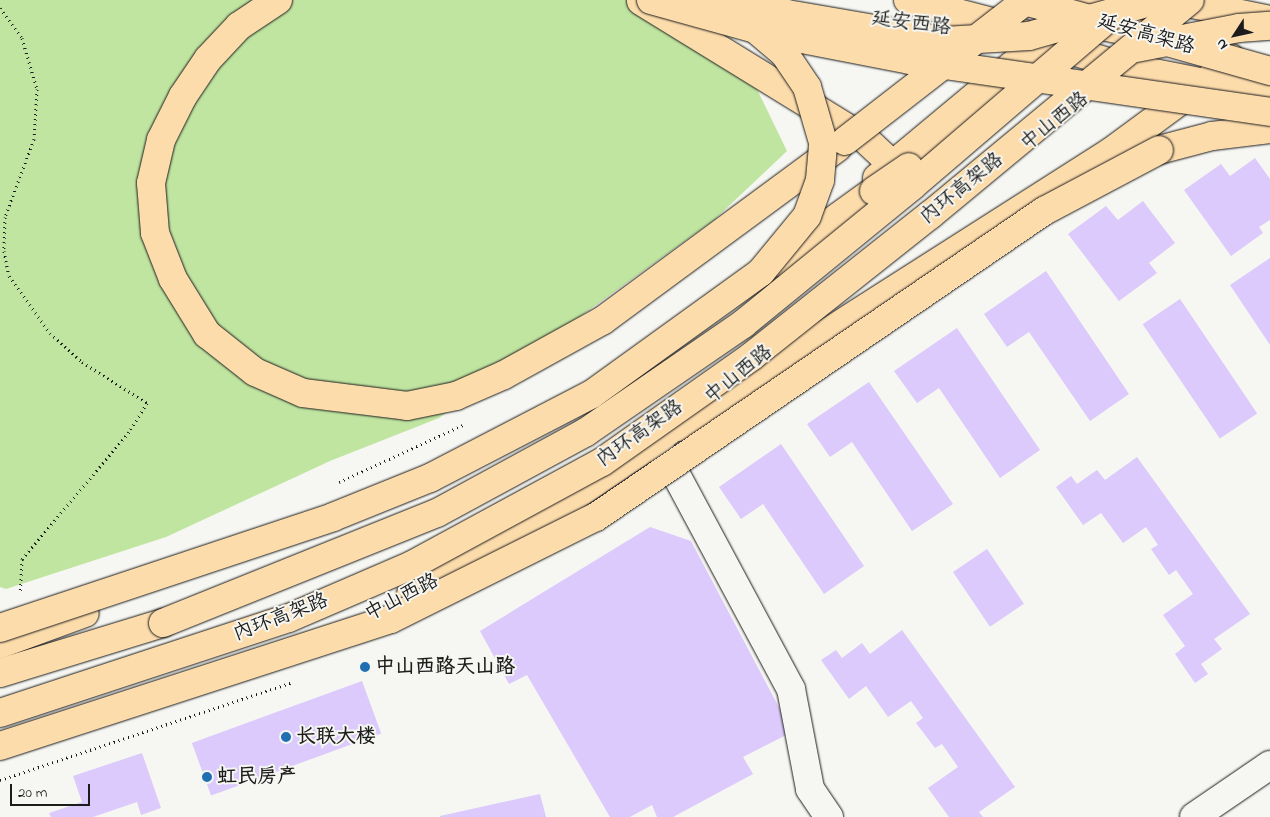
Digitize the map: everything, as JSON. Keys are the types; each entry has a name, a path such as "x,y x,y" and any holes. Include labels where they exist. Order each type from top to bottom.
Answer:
{"main road":[{"path":"278,0 239,26 208,59 183,96 161,140 151,183 155,233 173,279 207,334 255,372 303,393 407,406 456,396 504,376 602,321 893,105 1028,0"},
{"path":"640,0 865,139 893,165"},
{"path":"651,0 766,32 910,60 1270,112"},
{"path":"713,0 733,10 785,54 807,87 823,142 820,180 807,216 761,272"},
{"path":"740,0 797,16 944,41 1029,36 1157,0"},
{"name":"延安西路","path":"781,0 885,23 1042,41"},
{"name":"延安西路","path":"908,0 1000,24 1042,41 1124,67 1259,93 1270,106"},
{"path":"999,0 1069,19 1153,36 1270,70"},
{"name":"延安高架路","path":"1021,0 1270,70"},
{"path":"0,644 324,526 462,464 592,390 796,245 1090,0"},
{"name":"内环高架路","path":"0,673 163,623 437,514 586,432 743,324 912,186 1129,0"},
{"name":"延安高架路","path":"1138,0 1270,38"},
{"path":"1191,1 1270,20"},
{"name":"内环高架路","path":"0,713 289,618 412,565 602,462 752,356 937,209 1191,1"},
{"name":"中山西路","path":"0,755 340,630 488,555 655,442 1138,56 1153,36 1191,1"},
{"path":"0,628 333,517 430,478 592,394 986,112 1037,87 1135,49 1239,28 1270,26"},
{"path":"655,442 1112,150 1207,82 1231,58"},
{"path":"0,746 391,619 596,517 933,284 1044,211 1109,174 1159,150 1212,136 1270,129"}],"street":[{"path":"655,442 673,469 791,689 810,789 829,817"},
{"path":"1194,817 1270,765"}],"path":[{"path":"0,8 22,38 37,89 34,139 5,216 4,251 9,276 50,333 82,362 147,403 129,432 22,559 20,600"}],"green space":[{"path":"0,0 648,0 753,81 787,151 714,220 439,418 330,461 166,537 6,589 0,587"}],"building":[{"path":"1255,158 1270,179 1270,220 1259,227 1263,233 1231,256 1184,190 1221,164 1230,176"},
{"path":"1143,201 1175,243 1149,263 1157,273 1119,301 1068,234 1106,206 1118,220"},
{"path":"1270,258 1270,345 1230,285"},
{"path":"1046,271 1129,394 1090,421 1029,332 1007,347 984,314"},
{"path":"1180,299 1257,413 1220,439 1143,324"},
{"path":"957,328 1040,450 1000,478 939,388 917,403 894,371"},
{"path":"869,382 953,504 912,531 852,442 830,457 807,424"},
{"path":"781,444 864,566 824,594 763,504 741,519 719,487"},
{"path":"1137,457 1250,614 1214,639 1222,649 1201,664 1208,674 1195,683 1175,654 1185,646 1163,615 1193,594 1176,570 1169,575 1151,549 1158,545 1146,527 1123,543 1101,513 1083,525 1056,487 1071,476 1077,484 1097,470 1105,480"},
{"path":"650,527 691,541 792,732 743,757 753,774 673,817 657,817 652,805 630,817 610,817 527,675 509,684 480,631"},
{"path":"987,549 1024,604 990,627 953,572"},
{"path":"902,630 1015,787 979,812 983,817 949,817 928,788 958,767 942,744 935,748 916,723 923,718 911,701 888,717 866,686 849,699 821,660 836,650 842,658 862,643 870,654"},
{"name":"长联大楼","path":"362,681 381,734 211,796 192,743"},
{"path":"142,753 161,808 141,815 137,802 93,817 51,817 49,813 82,802 73,776"},
{"path":"540,794 546,817 440,817 440,816"}],"place":[{"name":"中山西路天山路","path":"365,667"},
{"name":"长联大楼","path":"286,737"},
{"name":"虹民房产","path":"207,777"}]}
